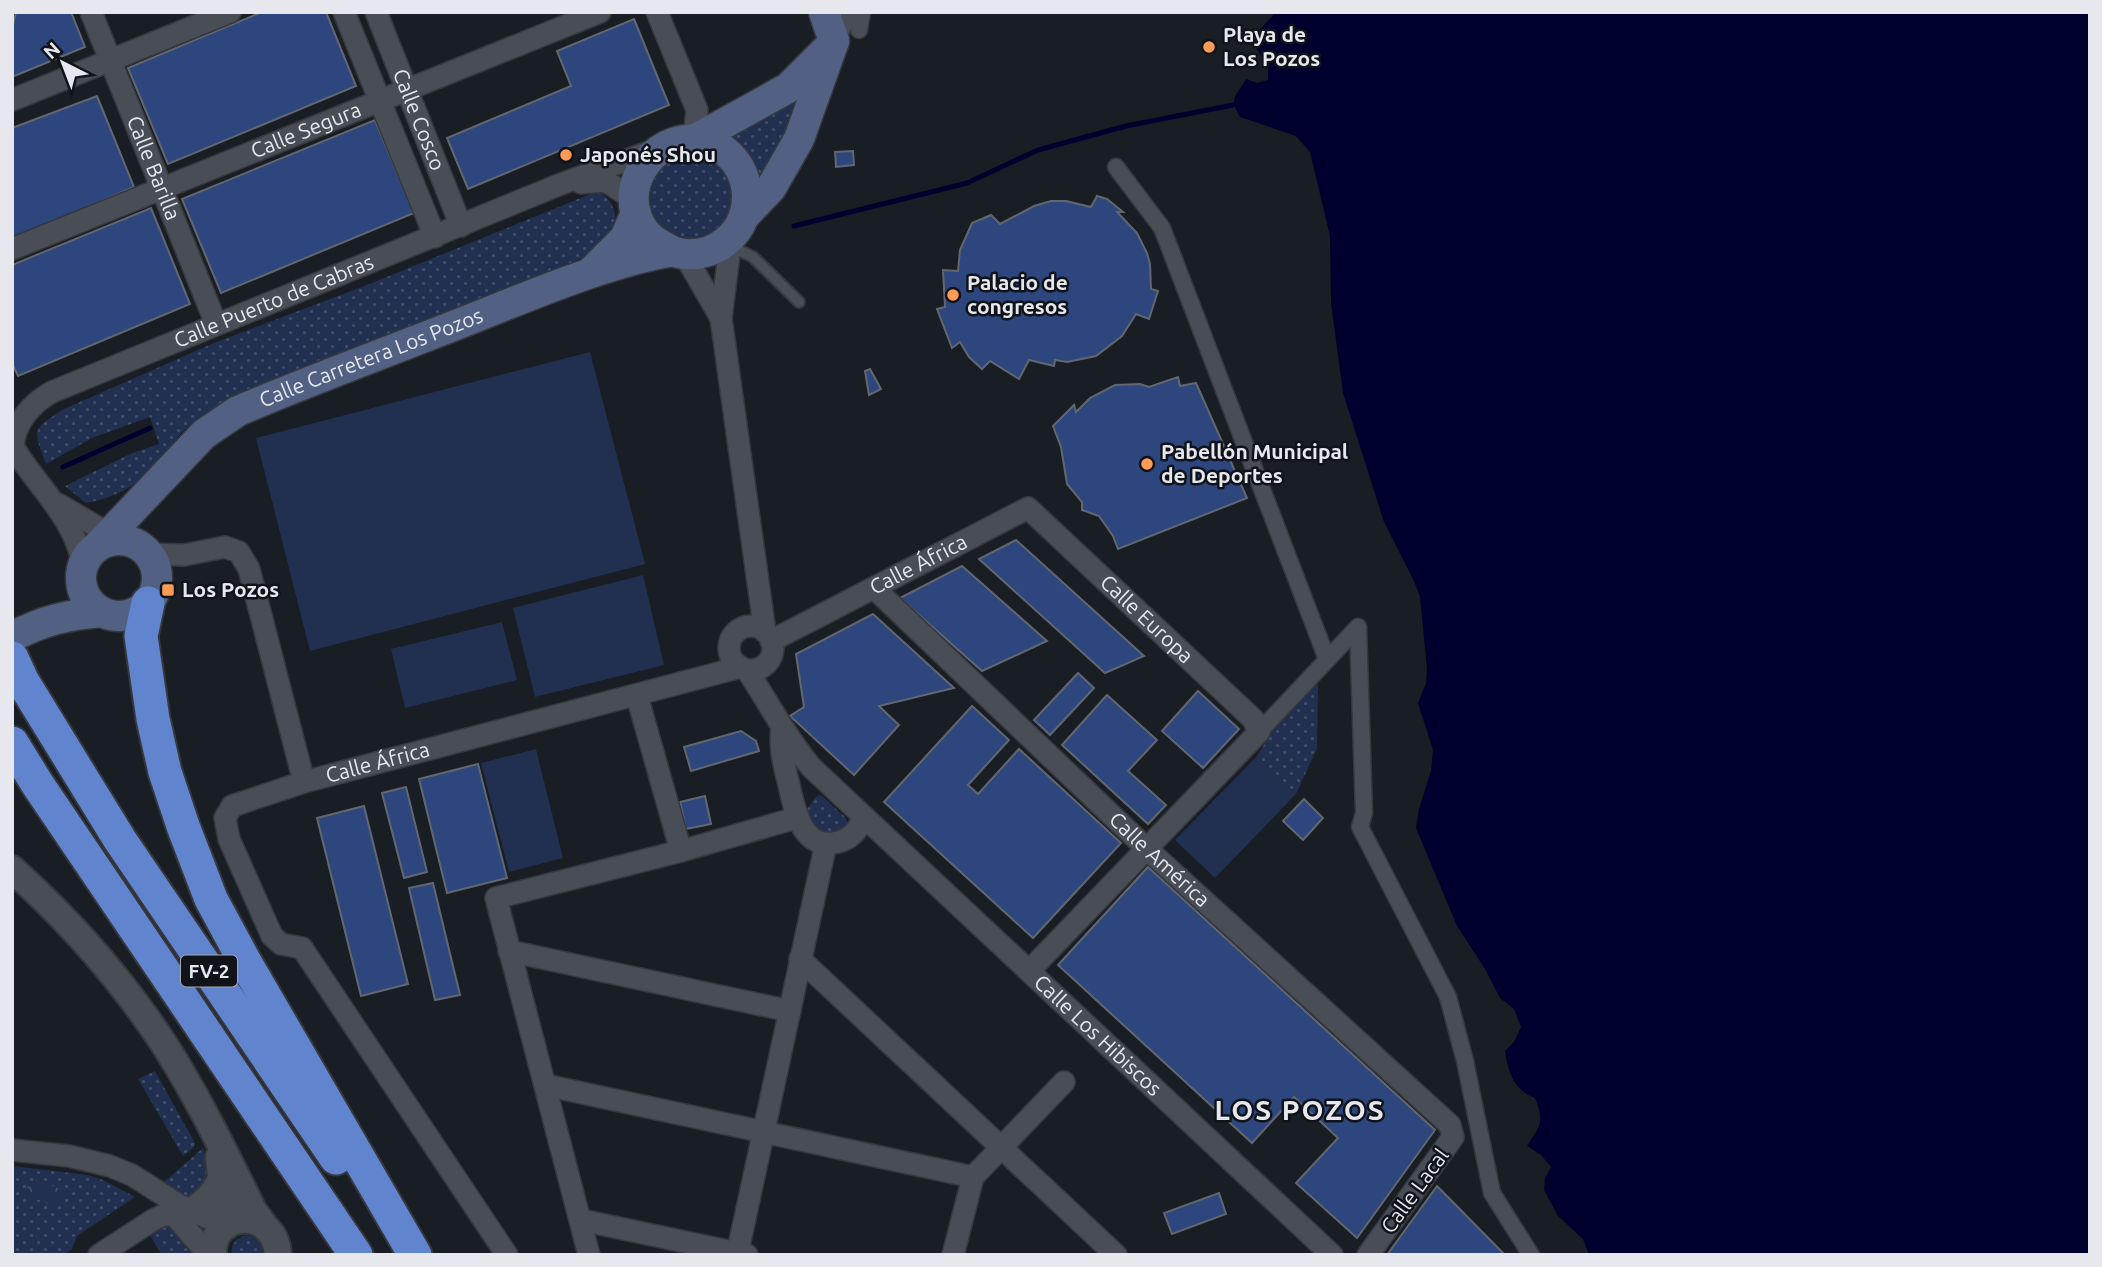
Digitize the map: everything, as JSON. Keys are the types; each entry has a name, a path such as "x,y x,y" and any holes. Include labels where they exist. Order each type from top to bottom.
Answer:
{"highway":[{"path":"148,603 141,636 153,719 172,794 211,899 415,1255"},
{"name":"FV-2","path":"18,670 120,840 402,1255"},
{"name":"FV-2","path":"12,743 356,1255"}],"main road":[{"path":"824,12 847,28"},
{"path":"694,140 788,88 847,28"},
{"path":"635,206 643,229 656,243 678,253 698,254 713,250 726,242 771,188 799,139 847,28"},
{"path":"590,273 625,238 635,206 635,183 641,169 650,157 678,142 694,140 711,144 726,152 738,164 746,180 748,197 737,231"},
{"name":"Calle Carretera Los Pozos","path":"171,471 204,434 238,411 590,273 678,253"},
{"path":"108,553 154,563 157,580 154,593 148,603 130,614 110,615 102,612 87,599 108,553 146,494 171,471"},
{"path":"24,630 61,604 108,553 147,524 155,501 171,471"},
{"path":"24,630 63,616 102,612"}],"street":[{"name":"Calle Barilla","path":"91,12 216,324"},
{"path":"12,100 230,12"},
{"name":"Calle Cosco","path":"344,12 435,237"},
{"name":"Calle Cosco","path":"376,12 461,226"},
{"name":"Calle Segura","path":"12,249 600,12"},
{"path":"657,12 697,110 694,140"},
{"path":"847,28 862,12"},
{"name":"Calle Puerto de Cabras","path":"13,446 15,430 25,415 52,392 561,184 663,148"},
{"path":"1116,167 1162,228 1327,659"},
{"name":"Calle Puerto de Cabras","path":"561,184 605,181 635,206"},
{"path":"737,231 721,318 781,722 779,744 796,818 805,833 814,839 879,840 895,845"},
{"path":"678,253 721,318"},
{"path":"12,405 52,392"},
{"path":"13,446 54,500 81,551 184,555 225,547 239,552 249,569 304,782"},
{"path":"79,517 115,510 146,494"},
{"path":"54,500 79,517 108,553"},
{"name":"Calle África","path":"769,644 1028,508"},
{"name":"Calle Europa","path":"1028,508 1253,719 1259,732"},
{"path":"756,566 740,629 731,639 739,663 781,722"},
{"name":"Calle América","path":"874,588 1146,848 1450,1125"},
{"path":"740,629 753,627 769,644"},
{"path":"1029,971 1358,627 1364,813 1360,827 1448,997 1465,1061 1492,1193 1531,1255"},
{"path":"739,663 760,668 769,644"},
{"name":"Calle África","path":"507,1255 302,948 281,944 272,936 229,839 225,818 232,806 304,782 696,680 716,667 739,663"},
{"path":"637,696 681,851"},
{"name":"Calle Los Hibiscos","path":"781,722 789,739 811,767 1332,1255"},
{"path":"836,841 855,833 864,817"},
{"path":"589,1255 496,898 681,851 796,818"},
{"path":"581,1220 741,1254 800,959 836,841"},
{"path":"12,869 62,917 122,986 162,1041 264,1225 273,1235 278,1255"},
{"path":"509,951 790,1011"},
{"path":"800,959 1116,1255"},
{"path":"953,1255 973,1177 1064,1082"},
{"path":"545,1085 973,1177"},
{"name":"Calle Lacal","path":"1368,1255 1453,1137 1450,1125"},
{"path":"217,1141 226,1226"},
{"path":"12,1150 89,1159 146,1184 185,1215 211,1255"},
{"path":"185,1215 208,1200 217,1190 222,1176"},
{"path":"146,1184 159,1204 153,1220"},
{"path":"99,1255 166,1214 185,1215 226,1226"},
{"path":"211,1255 216,1236 226,1226 241,1219 250,1219 264,1225"}],"lane":[{"path":"737,231 753,257 799,302"}],"green space":[{"path":"806,93 786,130 773,167 761,186 755,169 746,156 720,134"},
{"path":"692,156 715,163 727,175 734,198 727,221 715,233 692,240 669,233 657,221 650,198 657,175 669,163"},
{"path":"598,191 611,204 615,226 612,234 598,250 249,390 191,424 152,469 118,493 86,503 65,486 130,454 159,444 150,417 92,438 46,464 38,443 38,430 64,409 214,343 367,285"},
{"path":"590,352 645,564 310,651 256,438"},
{"path":"643,575 664,665 535,697 513,608"},
{"path":"502,622 517,680 405,708 391,649"},
{"path":"1318,683 1317,748 1296,794 1257,756 1272,732"},
{"path":"536,749 563,858 509,872 481,763"},
{"path":"1257,756 1296,794 1215,878 1175,840"},
{"path":"819,795 846,818 848,826 840,832 823,834 811,825 806,811"},
{"path":"155,1071 195,1143 183,1156 138,1079"},
{"path":"203,1148 210,1180 191,1198 177,1194 164,1182"},
{"path":"12,1166 88,1175 135,1197 77,1236 72,1249 64,1255 12,1255"},
{"path":"37,1180 61,1189 64,1201 48,1204 41,1200 32,1200 26,1190 29,1183"},
{"path":"169,1224 195,1255 162,1255 148,1232"},
{"path":"246,1235 259,1241 262,1255 232,1255 234,1242"}],"shaded area":[{"path":"1276,12 2090,12 2090,1255 1589,1255 1583,1239 1558,1216 1544,1190 1545,1178 1551,1167 1541,1155 1527,1146 1540,1124 1538,1106 1535,1098 1517,1086 1506,1059 1505,1051 1514,1042 1521,1027 1514,1009 1500,998 1457,926 1416,828 1431,771 1433,750 1418,703 1426,683 1427,669 1420,597 1384,522 1343,393 1331,303 1330,236 1310,152 1296,136 1240,117 1234,105 1235,97 1246,79 1257,83 1268,80 1268,68 1251,39"}],"building":[{"path":"16,12 71,12 85,47 12,77 12,29"},
{"path":"262,12 326,12 356,86 168,164 128,68"},
{"path":"634,19 669,105 468,189 447,138 571,86 557,51"},
{"path":"97,96 134,187 12,240 12,128"},
{"path":"375,120 414,213 221,293 182,199"},
{"path":"853,151 854,165 836,167 835,152"},
{"path":"1097,196 1107,199 1123,212 1117,212 1137,233 1147,253 1151,289 1158,291 1149,319 1136,314 1122,336 1096,356 1067,362 1055,360 1054,366 1029,360 1019,379 990,361 982,369 969,357 960,342 952,348 937,309 945,307 943,270 958,271 960,250 972,223 991,215 1000,224 1034,206 1051,201 1066,201 1091,207"},
{"path":"151,208 190,304 18,376 12,363 12,265"},
{"path":"870,369 881,389 869,395 865,371"},
{"name":"Pabellón Municipal de Deportes","path":"1178,377 1180,386 1196,383 1247,498 1118,549 1113,536 1099,516 1082,510 1082,502 1067,484 1061,447 1053,426 1074,405 1076,412 1090,398 1115,385 1140,384 1149,387"},
{"path":"1016,540 1144,656 1105,673 979,559"},
{"path":"962,566 1047,641 982,671 900,598"},
{"path":"873,614 954,688 879,706 899,725 854,775 790,716 804,707 796,654"},
{"path":"1078,673 1094,688 1050,735 1034,720"},
{"path":"1198,691 1239,729 1203,768 1162,731"},
{"path":"1107,695 1157,740 1128,771 1166,805 1148,824 1062,745"},
{"path":"972,706 1009,740 968,785 978,794 1019,749 1121,843 1033,938 884,802"},
{"path":"741,731 756,741 759,751 691,771 684,747"},
{"path":"478,764 507,878 447,893 419,779"},
{"path":"406,787 427,872 404,878 382,793"},
{"path":"705,796 711,824 686,829 680,802"},
{"path":"1304,799 1323,818 1303,840 1283,821"},
{"path":"364,806 408,984 361,996 317,818"},
{"path":"1148,867 1435,1130 1357,1238 1296,1183 1338,1138 1294,1097 1252,1143 1058,965"},
{"path":"433,883 460,995 435,1000 409,888"},
{"path":"1437,1186 1505,1255 1387,1255"},
{"path":"1219,1193 1226,1214 1172,1234 1164,1213"}],"waterway":[{"path":"794,226 967,183 1038,150 1126,126 1233,105"},
{"path":"63,467 150,428"}],"place":[{"name":"Playa de Los Pozos","path":"1209,47"},
{"name":"Japonés Shou","path":"566,155"},
{"name":"Palacio de congresos","path":"953,295"},
{"name":"Pabellón Municipal de Deportes","path":"1147,464"},
{"name":"Los Pozos","path":"168,590"}],"district":[{"name":"LOS POZOS","path":"1300,1110"}]}
